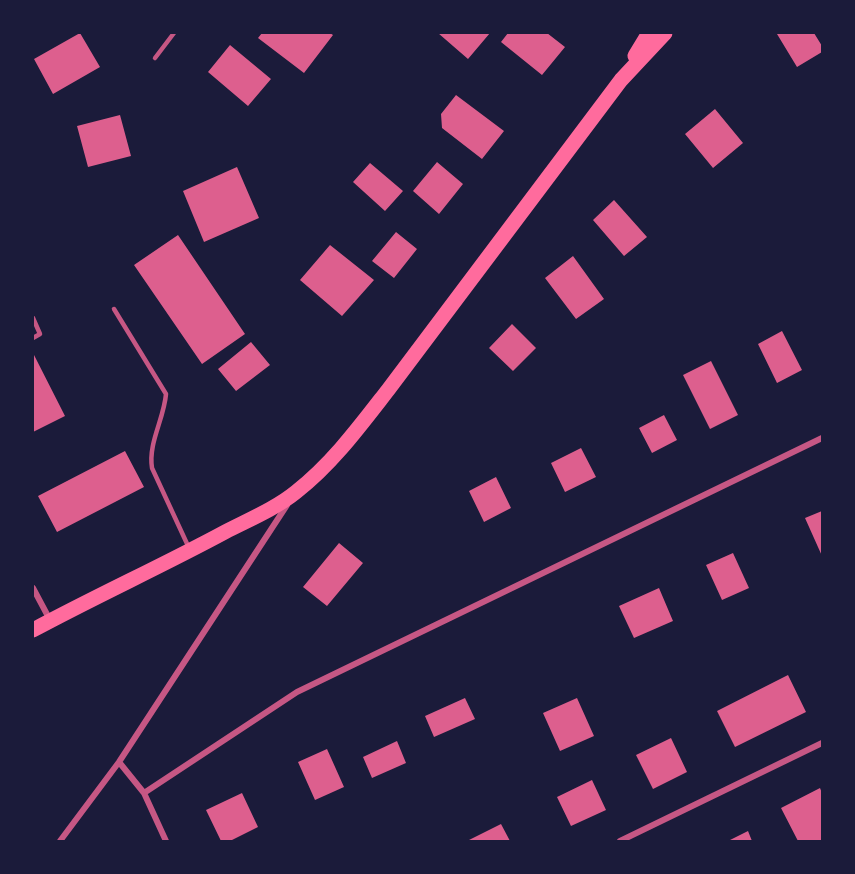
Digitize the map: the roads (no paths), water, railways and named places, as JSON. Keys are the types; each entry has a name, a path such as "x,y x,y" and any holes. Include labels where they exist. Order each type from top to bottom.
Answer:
{"main road":[{"path":"33,630 190,551 294,494 331,460 362,423 621,80 649,33"},
{"path":"621,80 666,33"}],"street":[{"path":"144,793 297,692 822,438"},
{"path":"60,841 119,762 294,494"},
{"path":"33,588 51,620"},
{"path":"620,841 822,743"},
{"path":"119,762 144,793 166,841"}],"lane":[{"path":"155,58 174,33"},
{"path":"114,309 165,394 165,405 150,457 152,468 190,551"},
{"path":"33,318 40,334 33,338"}]}
